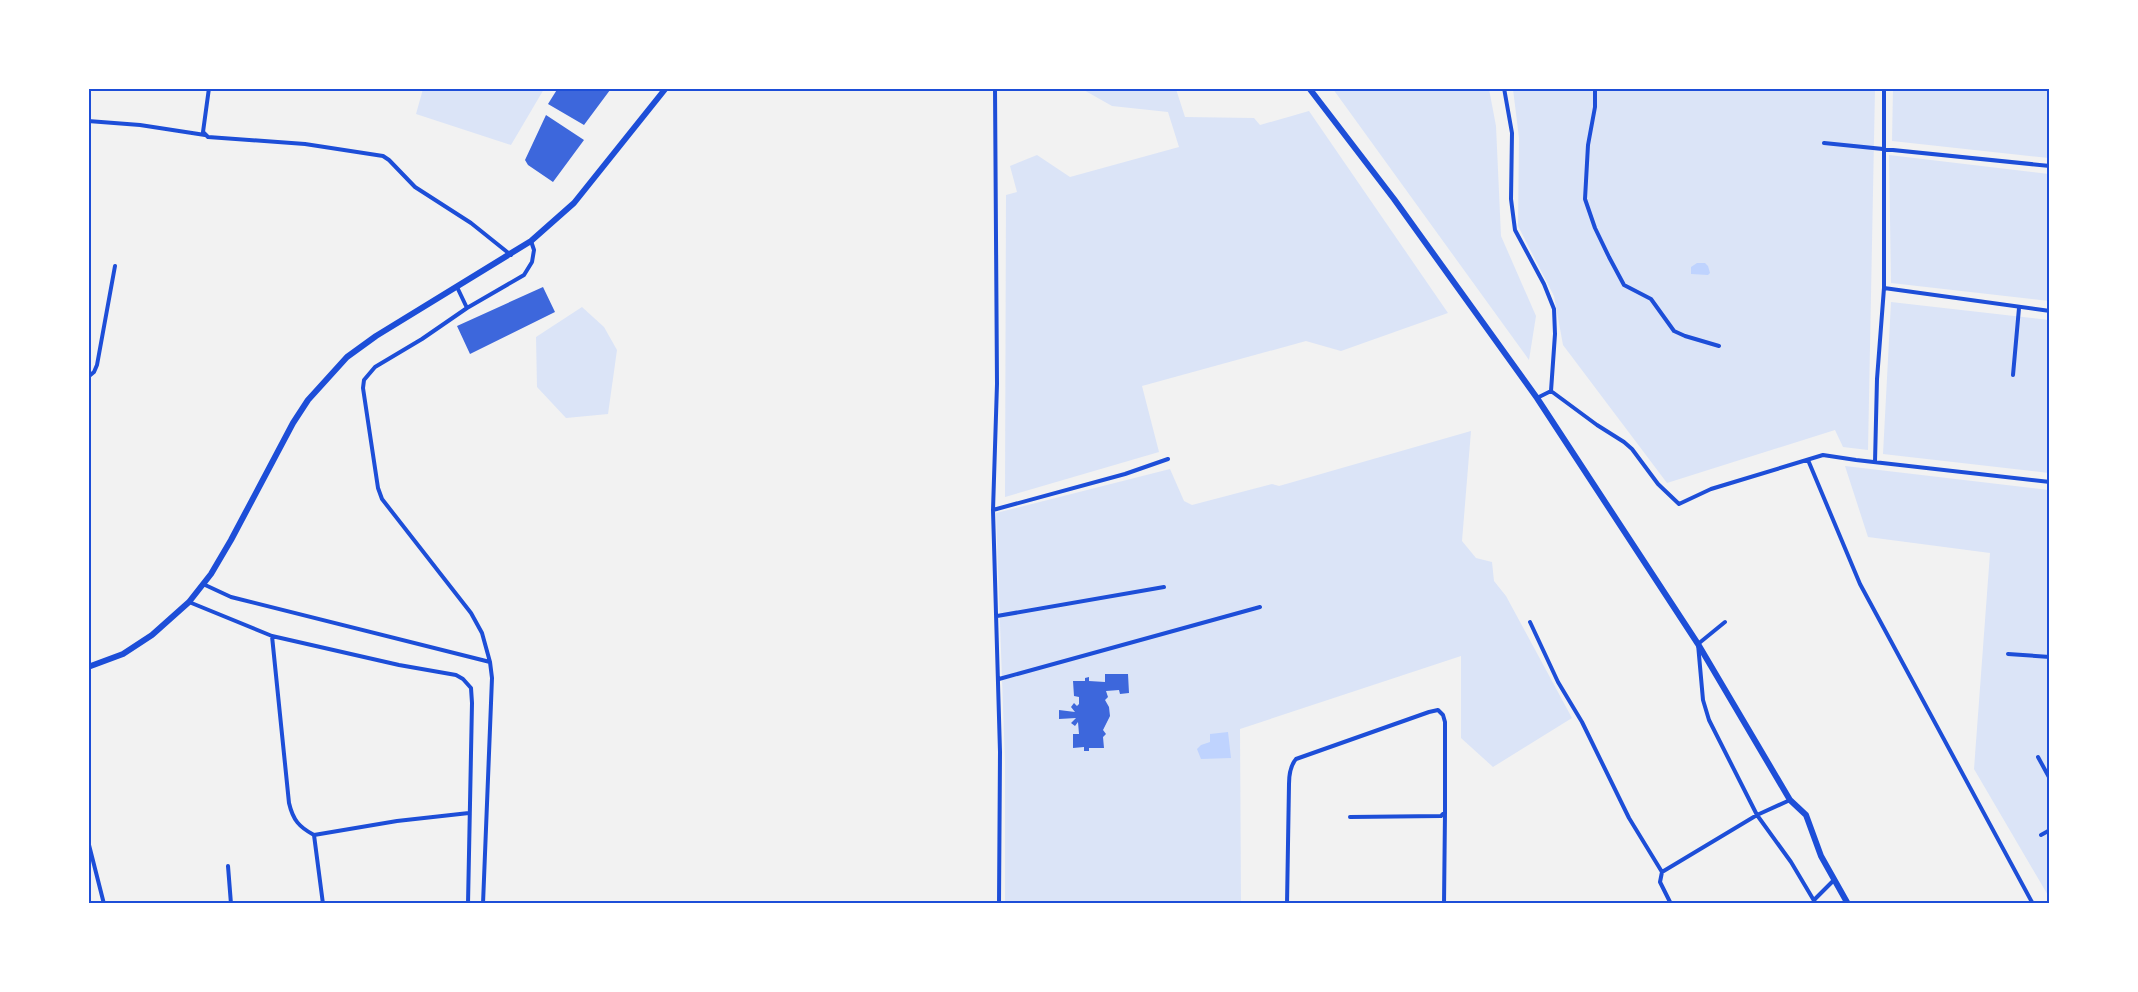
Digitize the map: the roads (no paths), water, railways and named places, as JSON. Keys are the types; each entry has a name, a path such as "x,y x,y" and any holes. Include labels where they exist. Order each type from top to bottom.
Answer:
{"main road":[{"path":"88,667 123,654 189,602 231,540 308,399 347,357 376,336 531,242 574,203 666,88"},
{"path":"1310,88 1394,199 1537,398 1698,644 1790,800 1806,815 1821,856 1848,903"}],"street":[{"path":"205,135 203,132 209,88"},
{"path":"995,88 997,384 993,510 999,679 999,903"},
{"path":"1504,88 1512,133 1511,199 1515,230 1544,284 1554,309 1555,334 1551,391"},
{"path":"1595,88 1595,107 1588,145 1585,199 1595,228 1624,285 1651,298 1674,331 1719,346"},
{"path":"1875,462 1877,379 1884,288 1884,88"},
{"path":"88,121 140,125 208,137 305,144 383,156 415,187 471,224 512,255"},
{"path":"1824,142 2049,166"},
{"path":"483,903 492,678 490,662 482,633 471,613 382,499 378,488 363,388 364,380 375,367 422,339 467,308 524,275 532,262 534,250 531,242"},
{"path":"88,377 97,365 115,266"},
{"path":"457,287 467,308"},
{"path":"1884,288 2049,311"},
{"path":"2013,375 2019,308"},
{"path":"1537,398 1551,391"},
{"path":"1551,391 1632,449 1658,484 1679,504 1711,489 1827,455 2049,482"},
{"path":"993,510 1125,474 1168,459"},
{"path":"1808,460 1860,584 2033,903"},
{"path":"203,584 231,597 490,662"},
{"path":"997,616 1164,587"},
{"path":"189,602 272,636 399,665 456,675 463,679 471,688 472,703 468,903"},
{"path":"999,679 1260,607"},
{"path":"1530,622 1558,682 1582,722 1629,818 1662,872 1660,882 1671,903"},
{"path":"1725,622 1698,644 1703,700 1708,720 1757,815 1791,862 1815,902 1834,880"},
{"path":"272,636 291,813 302,828 315,835 397,821 469,813"},
{"path":"2008,654 2049,657"},
{"path":"1287,903 1291,765 1296,759 1438,710 1445,722 1444,903"},
{"path":"2037,757 2049,779"},
{"path":"1662,872 1757,815 1790,800"},
{"path":"1350,817 1441,816 1445,812"},
{"path":"2041,835 2049,830"},
{"path":"315,835 323,903"},
{"path":"88,841 104,903"},
{"path":"228,866 231,903"}],"water":[{"path":"1697,263 1705,263 1710,273 1708,275 1691,274 1691,267"},
{"path":"1228,732 1231,758 1201,759 1197,749 1210,742 1210,734"}]}
